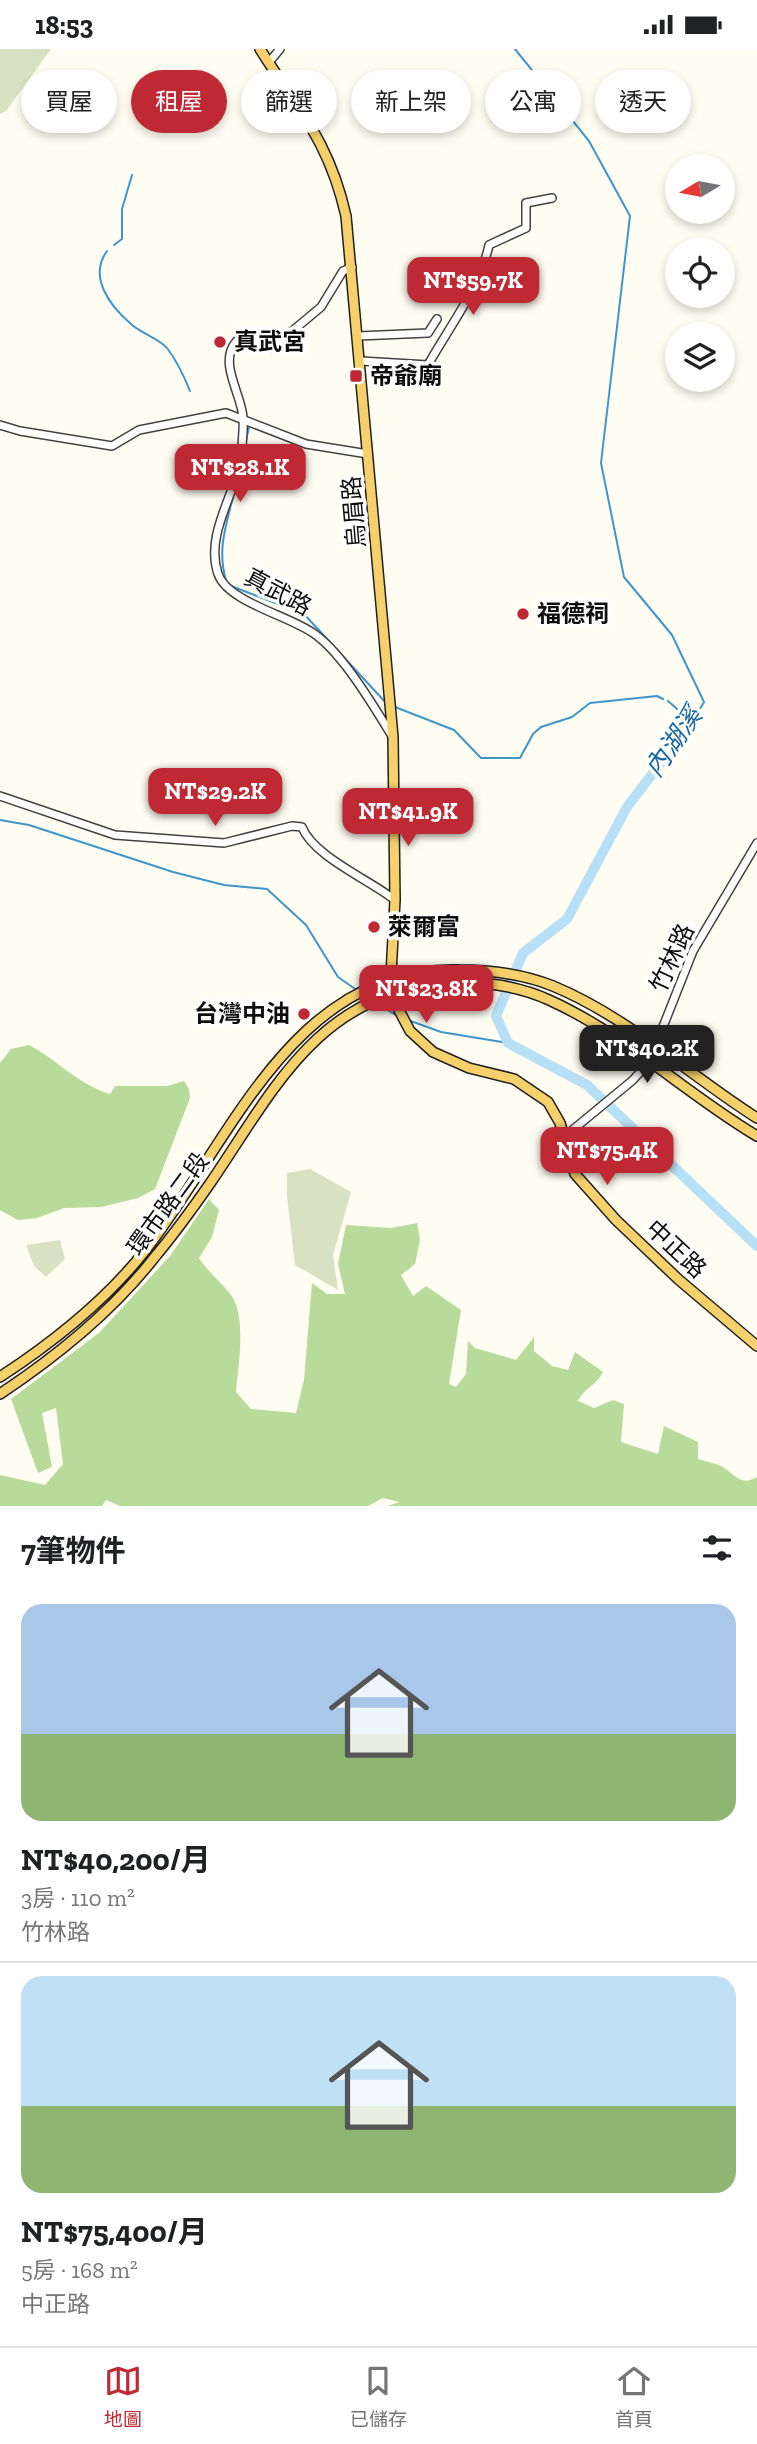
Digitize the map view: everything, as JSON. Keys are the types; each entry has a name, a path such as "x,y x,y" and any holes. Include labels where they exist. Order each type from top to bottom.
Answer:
{"main road":[{"name":"烏眉路","path":"260,49 317,134 337,179 352,267 393,737 395,900 389,978"},
{"name":"烏眉路","path":"269,49 270,61"},
{"path":"389,978 441,969 486,970 551,985 604,1012 757,1118"},
{"name":"中正路","path":"389,978 390,993 410,1031 432,1052 455,1063 514,1079 538,1093 553,1111 575,1174 616,1220 678,1279 757,1346"},
{"name":"環市路二段","path":"0,1377 76,1320 142,1254 238,1114 298,1035 337,1004 389,978"},
{"path":"390,993 462,981 547,999 588,1020 757,1136"},
{"name":"環市路二段","path":"0,1394 76,1339 119,1298 153,1260 210,1183 285,1071 314,1038 345,1016 390,993"}],"street":[{"path":"270,61 281,49"},
{"path":"361,361 428,365 462,309 486,259 489,245 526,228 526,203 552,198"},
{"name":"真武路","path":"352,267 343,271 321,307 272,348 257,338 241,336 231,349 229,360 243,418 242,454 217,534 218,573 234,593 313,632 330,646 368,696 393,737"},
{"path":"358,336 428,333 437,319"},
{"path":"0,425 20,431 112,446 139,430 226,413 306,444 368,454"},
{"path":"0,796 115,835 165,836 224,843 292,826 302,827 305,836 331,857 395,900"},
{"name":"竹林路","path":"564,1137 584,1118 625,1088 649,1062 693,951 757,843"}],"green space":[{"path":"0,49 51,49 36,70 21,70 21,90 6,111 0,114"},
{"path":"29,1045 78,1078 110,1094 115,1086 167,1086 184,1081 190,1098 155,1189 138,1198 101,1207 64,1208 37,1218 18,1220 0,1210 0,1063 11,1049"},
{"path":"310,1169 351,1192 333,1255 338,1290 295,1265 287,1173"},
{"path":"209,1199 219,1210 212,1237 199,1258 236,1304 240,1342 236,1392 251,1409 296,1413 304,1380 312,1283 327,1294 345,1294 338,1264 346,1225 391,1228 417,1223 420,1240 415,1264 401,1275 413,1296 426,1286 461,1310 449,1384 456,1387 466,1374 468,1341 475,1348 516,1360 534,1337 534,1351 552,1366 568,1370 575,1352 603,1372 578,1401 594,1408 613,1400 624,1404 621,1442 658,1454 664,1426 698,1442 698,1459 721,1466 742,1480 757,1477 757,1506 387,1506 400,1502 383,1498 368,1506 120,1506 106,1500 102,1506 0,1506 0,1475 45,1485 63,1464 56,1408 42,1413 52,1467 38,1473 11,1399 99,1333 170,1256"},
{"path":"60,1240 65,1259 46,1277 34,1266 26,1245"}],"waterway":[{"name":"內湖溪","path":"515,49 589,141 630,216 601,463 624,577 672,635 704,702 692,722 668,701"},
{"path":"114,245 122,239 122,209 132,175"},
{"path":"107,251 100,271 104,291 109,300 131,324 167,348 190,391"},
{"path":"245,444 249,428"},
{"path":"226,580 222,548 233,497"},
{"path":"231,586 304,614 387,704"},
{"path":"395,707 454,730 481,758 520,758 533,734 541,727 572,717 590,703 657,696 663,699"},
{"name":"內湖溪","path":"692,722 627,807 567,919 523,953 496,1016 508,1043 587,1085 757,1246"},
{"path":"0,820 29,825 173,872 224,885 267,889 306,925 338,977 358,991"},
{"path":"377,1004 396,1015"},
{"path":"408,1020 441,1032 508,1043"}],"place":[{"name":"真武宮","path":"220,342"},
{"name":"帝爺廟","path":"356,376"},
{"name":"福德祠","path":"523,614"},
{"name":"萊爾富","path":"374,927"},
{"name":"台灣中油","path":"304,1014"}]}
